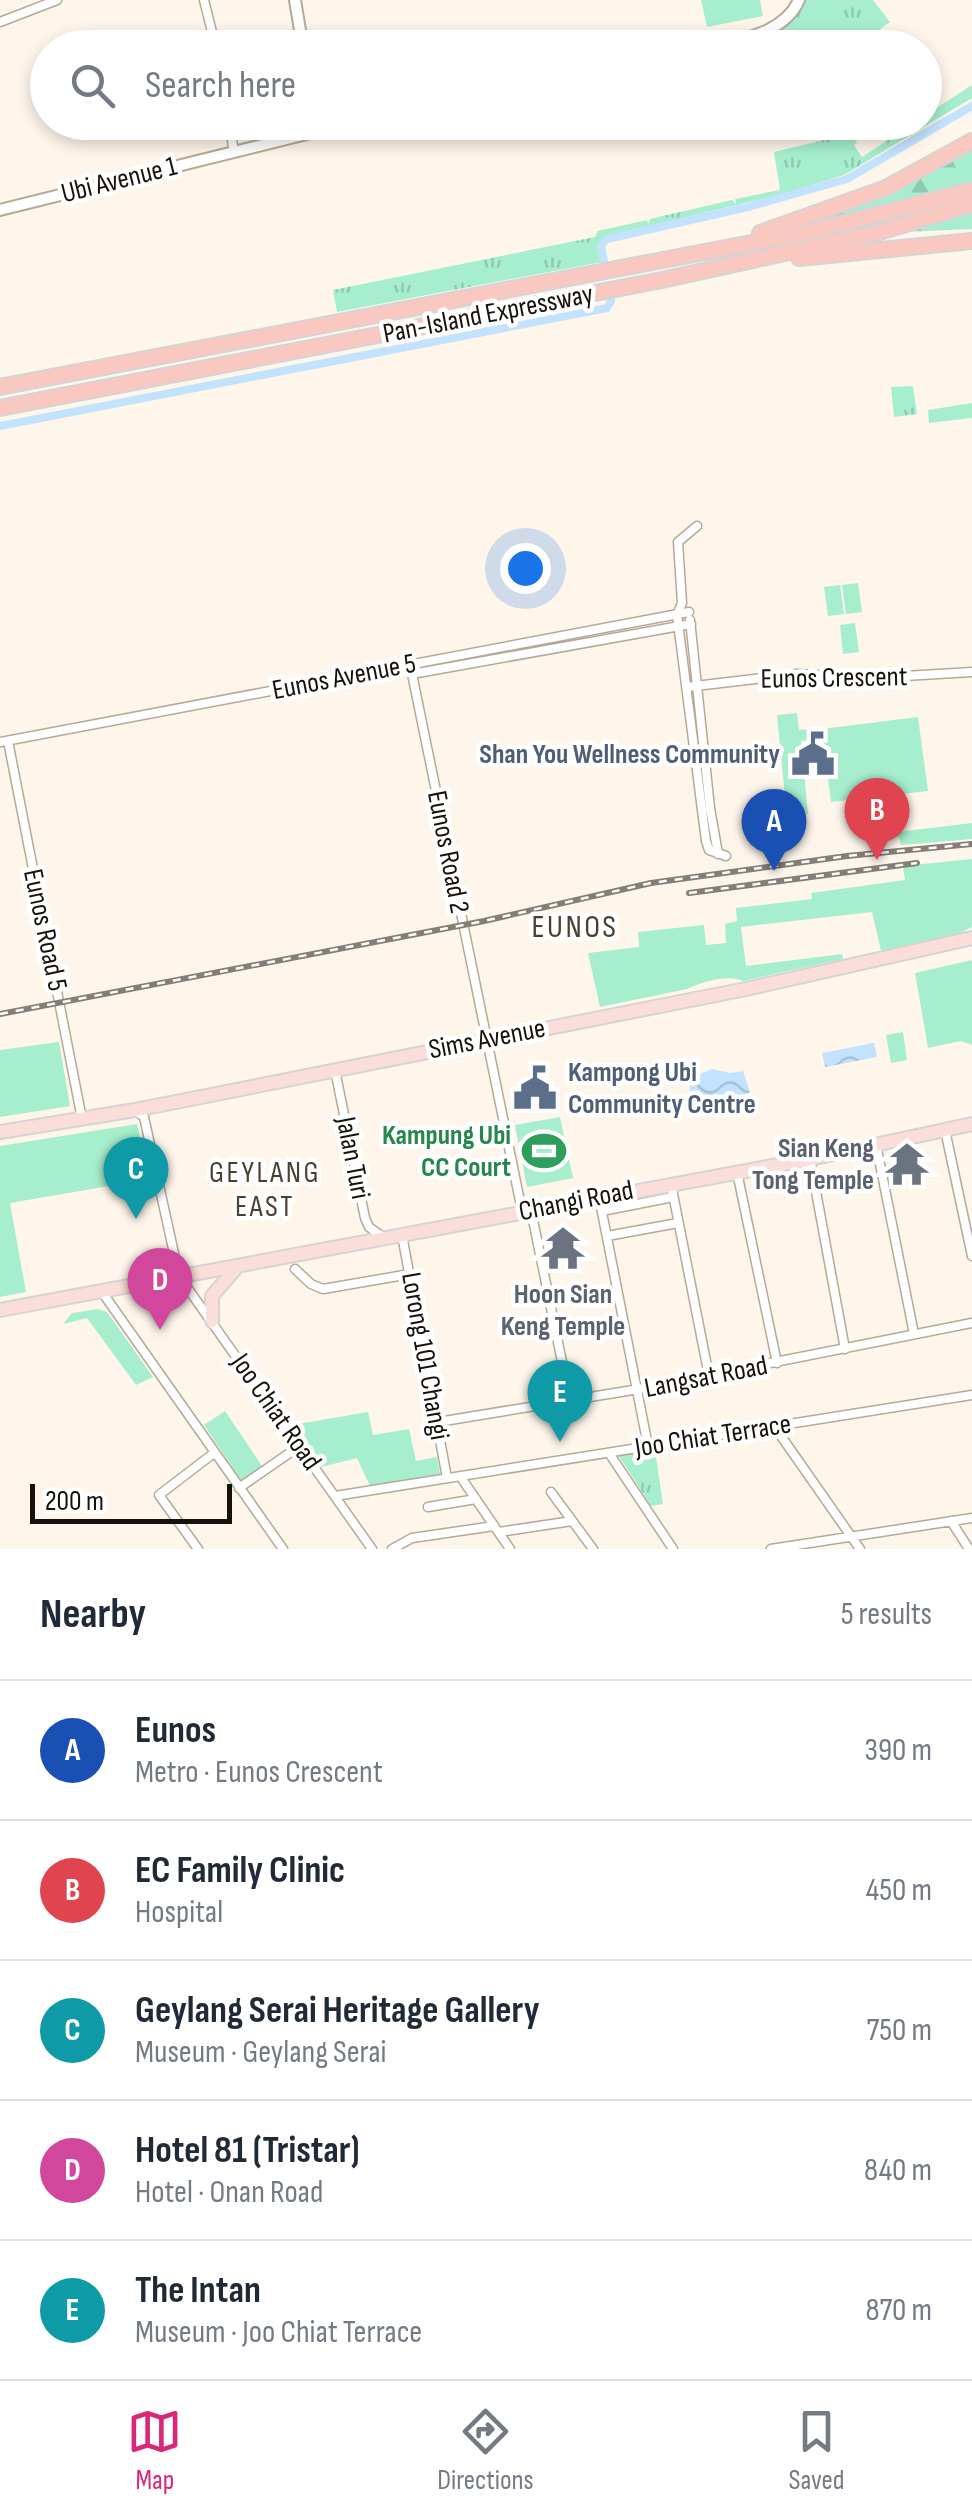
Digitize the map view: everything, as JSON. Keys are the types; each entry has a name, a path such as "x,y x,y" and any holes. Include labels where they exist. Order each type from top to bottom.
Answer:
{"highway":[{"path":"732,246 886,188 972,142"},
{"name":"Pan-Island Expressway","path":"0,387 860,221 972,190"},
{"name":"Pan-Island Expressway","path":"0,408 739,263 880,232 972,204"},
{"path":"739,263 972,240"}],"main road":[{"name":"Sims Avenue","path":"0,1132 135,1110 779,982 972,938"},
{"name":"Changi Road","path":"0,1310 526,1210 600,1204 972,1124"},
{"path":"212,1321 212,1296 239,1266"}],"street":[{"path":"0,22 56,0"},
{"path":"204,0 212,30"},
{"path":"295,0 300,30"},
{"path":"765,30 790,16 798,0"},
{"path":"232,140 234,152"},
{"name":"Ubi Avenue 1","path":"0,210 280,140"},
{"path":"692,686 678,626 677,614 682,603 678,545 697,526"},
{"path":"683,536 699,540"},
{"path":"682,603 689,612 706,841 710,850 722,855"},
{"name":"Eunos Avenue 5","path":"411,669 689,612"},
{"name":"Eunos Avenue 5","path":"4,742 690,624"},
{"name":"Eunos Road 2","path":"411,669 459,911 526,1210 543,1268 570,1401"},
{"name":"Eunos Crescent","path":"692,686 797,674 871,678 972,672"},
{"name":"Eunos Road 5","path":"4,742 82,1119"},
{"name":"Jalan Turi","path":"335,1070 365,1218 384,1238"},
{"path":"135,1110 144,1117 179,1276"},
{"path":"944,1130 972,1256"},
{"path":"876,1144 914,1334"},
{"path":"810,1158 845,1349"},
{"path":"737,1172 777,1363"},
{"path":"672,1190 709,1376"},
{"path":"600,1204 648,1446"},
{"path":"607,1236 678,1224"},
{"name":"Lorong 101 Changi","path":"402,1235 447,1478"},
{"path":"294,1268 311,1284 323,1288 410,1274"},
{"name":"Joo Chiat Road","path":"179,1276 372,1549"},
{"path":"102,1292 283,1549"},
{"name":"Langsat Road","path":"438,1422 638,1390 972,1324"},
{"name":"Joo Chiat Terrace","path":"335,1496 972,1395"},
{"path":"774,1426 860,1549"},
{"path":"239,1488 300,1446"},
{"path":"198,1549 159,1496 214,1453"},
{"path":"609,1453 672,1549"},
{"path":"460,1476 510,1549"},
{"path":"551,1492 593,1549"},
{"path":"428,1507 476,1499"},
{"path":"770,1549 972,1518"},
{"path":"392,1549 412,1538 572,1520"},
{"path":"951,1521 968,1549"}],"green space":[{"path":"701,0 760,0 763,16 707,27"},
{"path":"804,0 873,0 890,22 879,30 778,30"},
{"path":"972,85 972,98 942,116 942,104"},
{"path":"824,140 855,140 862,157 888,140 902,140 844,175 783,194 606,236 598,244 602,262 337,312 333,290 595,237 598,231 647,220 648,224 650,219 732,200 736,204 735,199 780,190 774,152"},
{"path":"972,150 972,183 835,219 834,215 903,188"},
{"path":"972,213 972,229 903,232"},
{"path":"913,386 917,414 894,417 891,387"},
{"path":"972,403 972,418 929,423 928,410"},
{"path":"858,583 862,612 846,614 842,585"},
{"path":"840,585 844,614 828,616 824,587"},
{"path":"855,623 859,652 843,654 840,625"},
{"path":"797,713 799,730 813,729 814,739 801,741 808,814 787,816 777,715"},
{"path":"918,717 928,791 831,802 822,729"},
{"path":"877,803 880,828 858,831 855,806"},
{"path":"972,823 972,839 901,845 899,837 889,838 889,833"},
{"path":"972,859 972,927 940,943 882,955 872,912 741,927 746,966 842,954 843,959 743,981 715,980 600,1007 588,953 639,947 638,932 704,925 706,945 726,943 725,924 737,921 736,908 812,899 811,893 905,880 903,866"},
{"path":"972,960 972,1045 961,1041 928,1048 915,973"},
{"path":"903,1032 907,1060 891,1063 886,1035"},
{"path":"59,1042 70,1106 0,1117 0,1050"},
{"name":"Kampung Ubi CC Court","path":"560,1117 573,1178 527,1187 515,1125"},
{"path":"137,1124 150,1179 10,1203 26,1292 0,1297 0,1146"},
{"path":"98,1309 107,1312 153,1377 136,1385 87,1318 63,1324 72,1313"},
{"path":"225,1411 262,1466 241,1480 204,1425"},
{"path":"368,1412 373,1435 409,1429 416,1461 437,1457 440,1474 370,1486 357,1458 321,1467 292,1425"},
{"path":"655,1451 663,1504 651,1506 619,1456"}],"water":[{"path":"874,1043 877,1057 825,1067 822,1053"},
{"path":"712,1069 743,1071 750,1092 699,1111 689,1096 691,1078"}],"waterway":[{"path":"942,124 972,106"},
{"path":"604,262 601,245 607,239 748,207 847,179 914,140"},
{"path":"0,426 607,308 611,301"}],"railway":[{"path":"0,1014 484,921 651,883 847,856 972,844"},
{"path":"689,893 917,863"}],"place":[{"name":"Shan You Wellness Community","path":"813,754"},
{"name":"EC Family Clinic","path":"877,860"},
{"name":"Eunos","path":"774,871"},
{"name":"Kampong Ubi Community Centre","path":"535,1088"},
{"name":"Kampung Ubi CC Court","path":"544,1151"},
{"name":"Sian Keng Tong Temple","path":"907,1164"},
{"name":"Geylang Serai Heritage Gallery","path":"136,1219"},
{"name":"Hoon Sian Keng Temple","path":"563,1248"},
{"name":"Hotel 81 (Tristar)","path":"160,1330"},
{"name":"The Intan","path":"560,1442"}],"district":[{"name":"EUNOS","path":"575,927"},
{"name":"GEYLANG EAST","path":"265,1190"}]}
